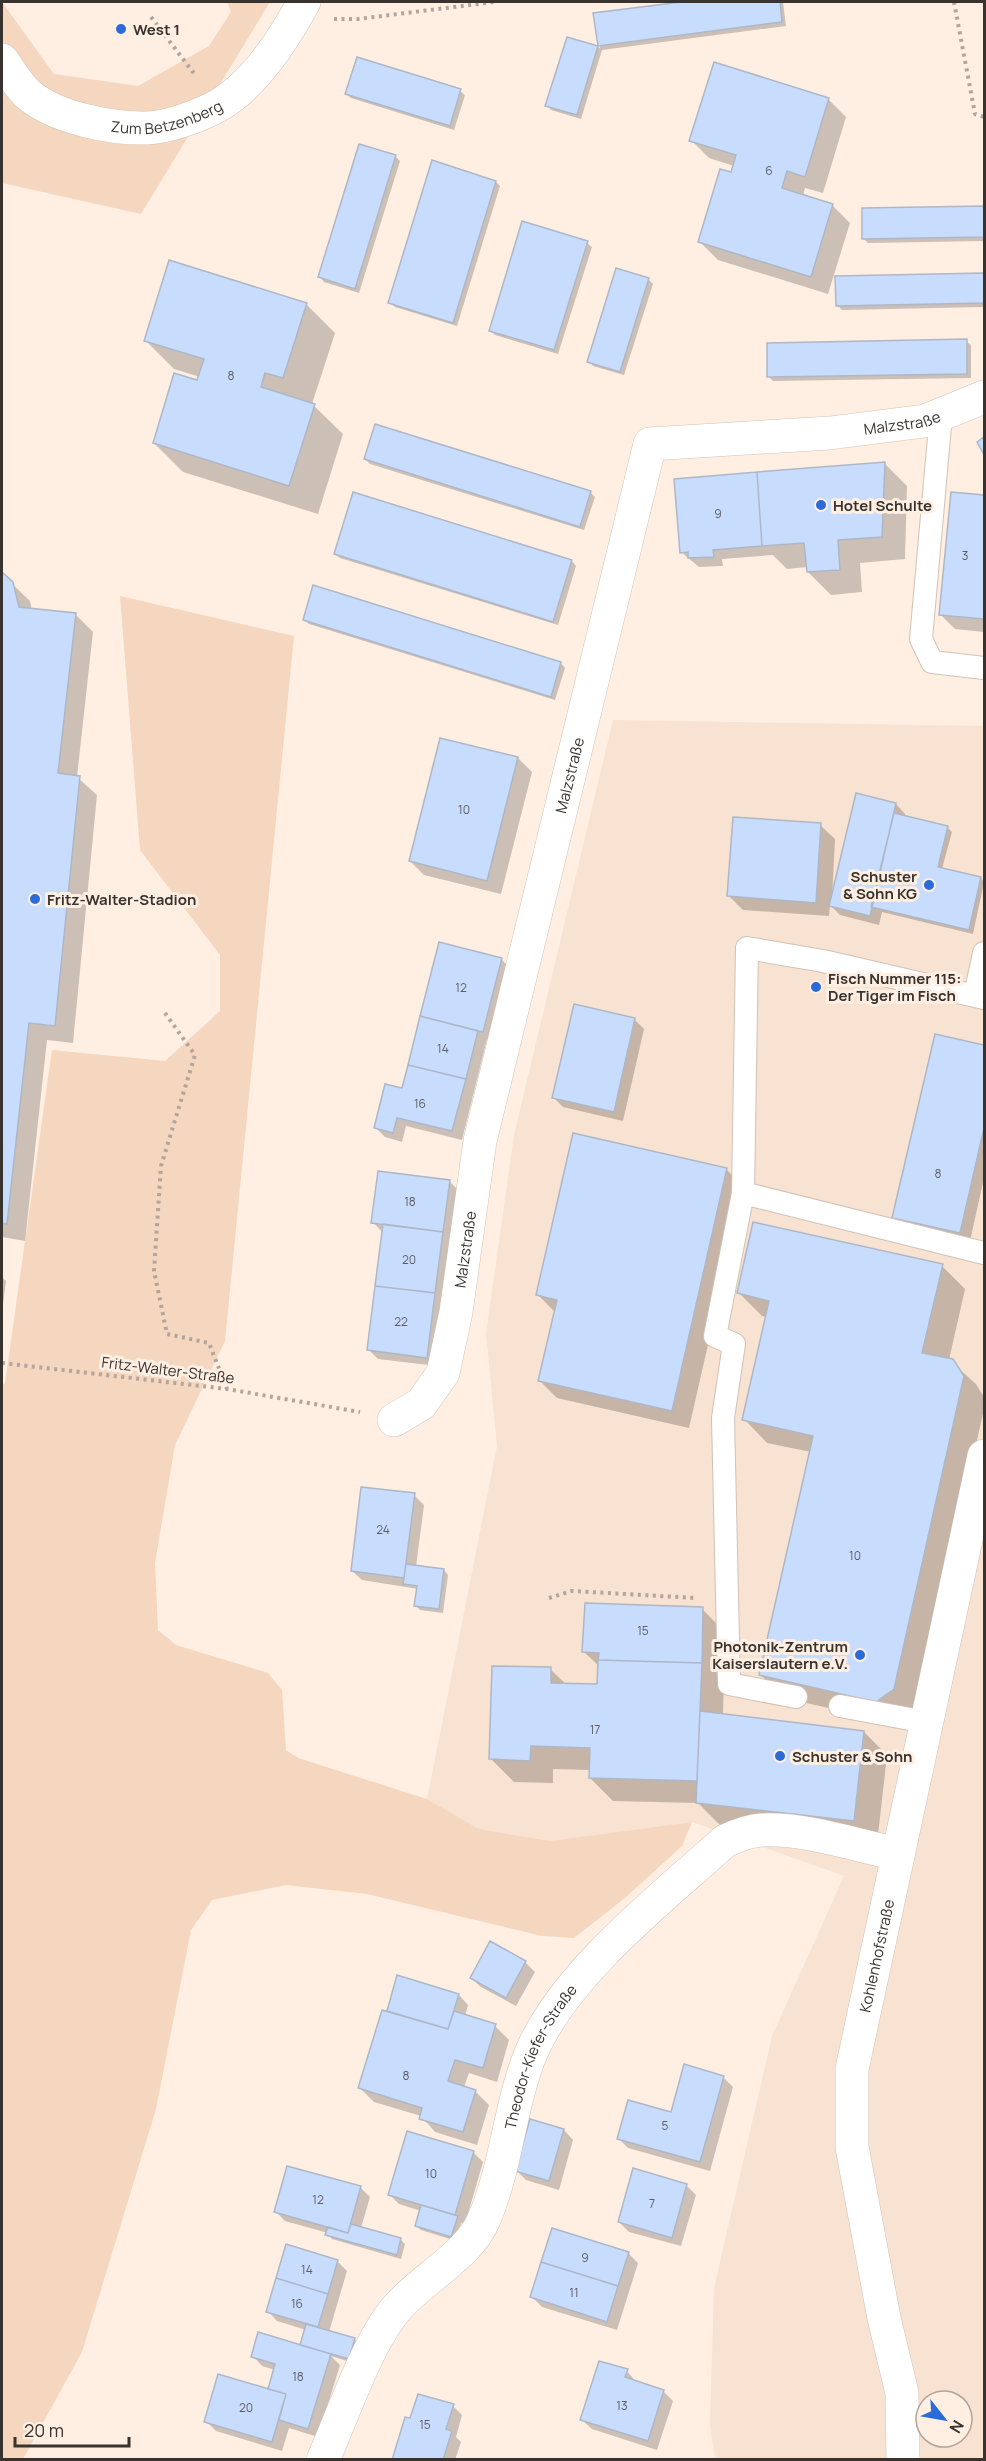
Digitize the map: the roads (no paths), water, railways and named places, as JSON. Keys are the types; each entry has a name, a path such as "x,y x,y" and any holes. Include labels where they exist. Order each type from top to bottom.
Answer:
{"street":[{"name":"Zum Betzenberg","path":"2,60 29,95 50,108 96,124 149,128 192,117 222,103 257,73 304,2"},
{"name":"Malzstraße","path":"394,1420 421,1404 442,1373 456,1312 480,1141 650,444 830,433 925,421 984,397"},
{"name":"Kohlenhofstraße","path":"903,2460 902,2393 884,2318 852,2147 852,2069 984,1456"},
{"name":"Theodor-Kiefer-Straße","path":"323,2460 373,2348 394,2311 417,2286 454,2257 484,2220 530,2055 556,2008 599,1957 725,1841 742,1834 760,1830 800,1833 898,1854"}],"lane":[{"path":"941,415 940,447 921,639 932,662 984,668"},
{"path":"796,1698 729,1684 723,1418 734,1344 715,1336 743,1193 747,948 824,961 980,996 984,953"},
{"path":"743,1193 984,1253"},
{"path":"840,1706 926,1722"}],"place":[{"name":"West 1","path":"121,29"},
{"name":"Hotel Schulte","path":"821,505"},
{"name":"Schuster & Sohn KG","path":"929,885"},
{"name":"Fritz-Walter-Stadion","path":"35,899"},
{"name":"Fisch Nummer 115: Der Tiger im Fisch","path":"816,987"},
{"name":"Photonik-Zentrum Kaiserslautern e.V.","path":"860,1655"},
{"name":"Schuster & Sohn","path":"780,1756"}]}
